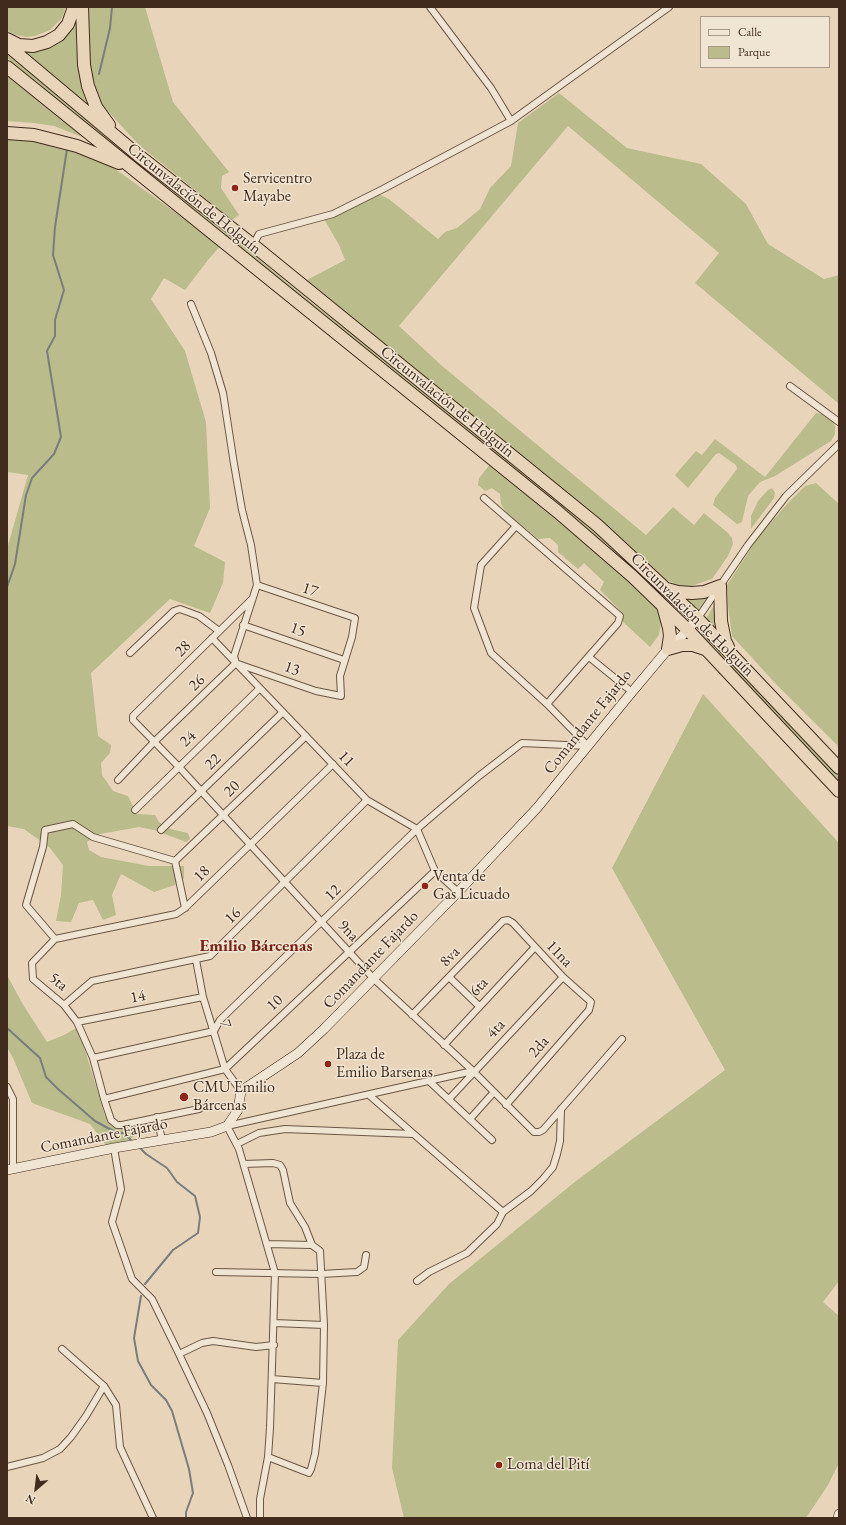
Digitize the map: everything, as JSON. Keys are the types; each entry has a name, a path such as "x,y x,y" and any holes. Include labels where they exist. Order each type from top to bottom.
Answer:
{"highway":[{"path":"7,39 19,45 33,46 47,42 59,35 68,24 74,7"},
{"path":"82,7 84,65 88,86 96,107 110,126 138,155"},
{"name":"Circunvalación de Holguín","path":"7,45 138,155 253,245 598,525 697,618 839,768"},
{"name":"Circunvalación de Holguín","path":"7,67 558,512 663,605 839,791"},
{"path":"7,133 34,135 77,146 132,169"},
{"path":"665,588 678,592 692,593 704,592 720,586 722,628 725,641 733,656"},
{"path":"663,605 670,636 668,649 682,645 693,645 707,650"}],"street":[{"path":"430,7 491,88 511,121"},
{"path":"253,245 259,234 333,214 511,121 669,7"},
{"path":"190,304 211,353 223,393 242,510 251,545 257,585 234,656 236,663"},
{"path":"790,386 839,422"},
{"path":"697,618 748,545 786,496 839,444"},
{"path":"484,498 620,616 618,623 547,704"},
{"path":"516,526 481,565 474,608 491,653 547,704 588,746"},
{"name":"17","path":"257,585 355,618 352,637 344,660"},
{"name":"28","path":"133,718 252,599"},
{"path":"130,653 174,611 180,609 199,616 219,631"},
{"name":"Comandante Fajardo","path":"241,1091 298,1053 374,979 458,892 537,808 668,649 688,630 697,618"},
{"name":"15","path":"243,625 344,660"},
{"name":"11","path":"212,638 367,800 417,830"},
{"path":"588,657 632,692"},
{"name":"13","path":"236,663 316,691 340,696 340,676 344,660"},
{"name":"26","path":"118,780 154,742 236,663"},
{"name":"24","path":"135,810 260,688"},
{"name":"22","path":"161,830 283,712"},
{"name":"9na","path":"133,718 133,720 374,979 494,1092 534,1132 543,1130 561,1108"},
{"name":"20","path":"175,861 306,736"},
{"name":"12","path":"214,1031 220,1020 417,830 479,776 522,743 588,746"},
{"name":"18","path":"55,938 176,914 185,908 333,764"},
{"name":"16","path":"64,1005 92,981 210,956 367,800"},
{"path":"55,938 26,905 43,847 45,830 73,824 93,837 175,861 185,908"},
{"path":"417,830 435,871 458,892"},
{"name":"10","path":"104,1099 225,1069 435,871"},
{"name":"11na","path":"508,920 513,923 563,977 590,1002 590,1006"},
{"name":"8va","path":"412,1015 503,921 508,920"},
{"name":"5ta","path":"55,938 32,963 33,979 64,1005 77,1022 93,1058 104,1099 112,1120 117,1124 122,1125 157,1117"},
{"name":"6ta","path":"444,1045 535,947"},
{"name":"7","path":"196,960 203,997 225,1069 241,1091"},
{"path":"449,977 479,1006"},
{"name":"4ta","path":"449,1099 563,977"},
{"name":"14","path":"77,1022 203,997"},
{"name":"2da","path":"506,1104 589,1010 590,1006"},
{"path":"93,1058 214,1031"},
{"path":"417,1281 429,1272 467,1253 497,1224 503,1212 530,1191 553,1167 560,1141 561,1108 622,1039"},
{"path":"227,1126 473,1072"},
{"path":"429,1081 492,1140"},
{"path":"7,1087 13,1099 10,1170"},
{"path":"227,1126 238,1110 241,1091"},
{"path":"470,1119 494,1092"},
{"path":"369,1095 503,1212"},
{"path":"162,1140 157,1117 199,1110"},
{"path":"227,1126 237,1144 244,1164 275,1273 274,1345 268,1457 260,1499 260,1518"},
{"name":"Comandante Fajardo","path":"10,1170 114,1148 212,1132 227,1126"},
{"path":"237,1144 259,1133 285,1129 413,1134"},
{"path":"114,1148 121,1189 112,1222 132,1280 152,1299 179,1354 207,1413 247,1518"},
{"path":"244,1164 273,1163 280,1165 283,1170 290,1203 306,1227 312,1245 320,1251 324,1325 323,1383 315,1454 309,1473 268,1457"},
{"path":"267,1244 312,1245"},
{"path":"216,1272 321,1274 357,1272 364,1267 366,1255"},
{"path":"274,1323 324,1325"},
{"path":"179,1354 202,1343 213,1341 256,1347 274,1345"},
{"path":"62,1349 104,1386 116,1405 120,1447 153,1518"},
{"path":"272,1379 323,1383"},
{"path":"7,1467 43,1458 60,1448 71,1437 82,1422 104,1386"},
{"path":"838,1518 839,1514"}],"green space":[{"path":"7,7 66,7 62,18 50,30 35,36 26,37 7,31"},
{"path":"77,7 76,41 79,70 99,119 12,46 47,43"},
{"path":"88,7 145,7 173,102 229,172 222,176 221,188 239,215 232,220 139,145 104,107 95,93 91,81 87,32"},
{"path":"7,52 307,299 412,381 627,557 689,616 687,618 607,545 353,338 133,163 7,58"},
{"path":"7,70 90,140 54,126 7,121"},
{"path":"559,93 627,148 701,164 746,204 768,244 824,279 839,275 839,404 695,283 719,253 568,126 399,326 441,365 646,535 673,507 694,525 704,513 728,533 732,538 733,544 728,556 712,579 691,586 677,585 665,579 639,554 425,380 307,280 345,260 339,245 324,219 376,193 389,199 438,239 445,232 457,228 480,209 490,188 511,166 518,123"},
{"path":"7,140 28,140 50,145 86,155 111,166 221,245 185,290 164,278 151,299 185,351 206,422 210,508 194,546 225,562 223,583 210,613 170,599 91,673 98,736 111,745 110,753 101,763 102,775 113,791 128,796 133,806 132,812 137,814 155,815 159,822 170,829 188,833 190,839 186,842 154,830 139,827 100,834 87,842 89,850 101,857 149,866 184,866 184,878 175,885 154,892 121,874 112,895 116,915 103,920 93,900 79,903 71,922 56,921 61,895 63,865 50,848 24,829 7,826 7,549 28,475 7,472"},
{"path":"816,413 822,414 833,422 835,434 831,441 775,476 760,482 748,496 742,522 737,524 713,505 715,498 737,469 736,465 719,453 716,454 688,488 675,475 696,451 702,455 715,439 765,477"},
{"path":"492,462 624,573 659,609 661,623 659,635 650,647 622,621 624,614 600,590 604,582 584,563 578,569 558,552 558,545 550,538 538,539 507,513 501,504 500,494 492,488 485,491 478,485 479,478"},
{"path":"816,483 839,504 839,747 775,683 732,636 728,606 727,585 759,536 805,486"},
{"path":"772,488 775,493 774,498 751,529 751,516 758,501 768,490"},
{"path":"710,595 698,613 682,598"},
{"path":"717,601 720,633 703,623"},
{"path":"697,628 701,628 796,729 839,777 839,783 705,639"},
{"path":"703,694 839,843 839,1281 823,1302 839,1316 839,1463 828,1485 806,1518 404,1518 392,1468 398,1340 449,1284 576,1181 725,1070 612,868"},
{"path":"7,975 22,1003 47,1042 78,1027 105,1116 116,1126 132,1129 135,1136 124,1142 107,1146 90,1124 32,1103 7,1047"}],"waterway":[{"path":"99,74 110,28 112,7"},
{"path":"7,587 15,564 26,495 32,478 54,454 61,437 47,351 55,336 55,320 64,290 53,255 55,227 67,149"},
{"path":"7,1028 40,1058 46,1077 58,1089 95,1121 117,1133 124,1133 133,1142"},
{"path":"139,1147 146,1154 167,1168 177,1182 195,1196 200,1217 198,1233 173,1250 145,1284"},
{"path":"141,1296 134,1338 138,1361 151,1385 166,1400 172,1411 189,1469 193,1493 186,1512 186,1518"}],"place":[{"name":"Servicentro Mayabe","path":"235,188"},
{"name":"Venta de Gas Licuado","path":"425,886"},
{"name":"Plaza de Emilio Barsenas","path":"328,1064"},
{"name":"CMU Emilio Bárcenas","path":"184,1097"},
{"name":"Loma del Pití","path":"499,1465"}],"district":[{"name":"Emilio Bárcenas","path":"256,946"}]}
